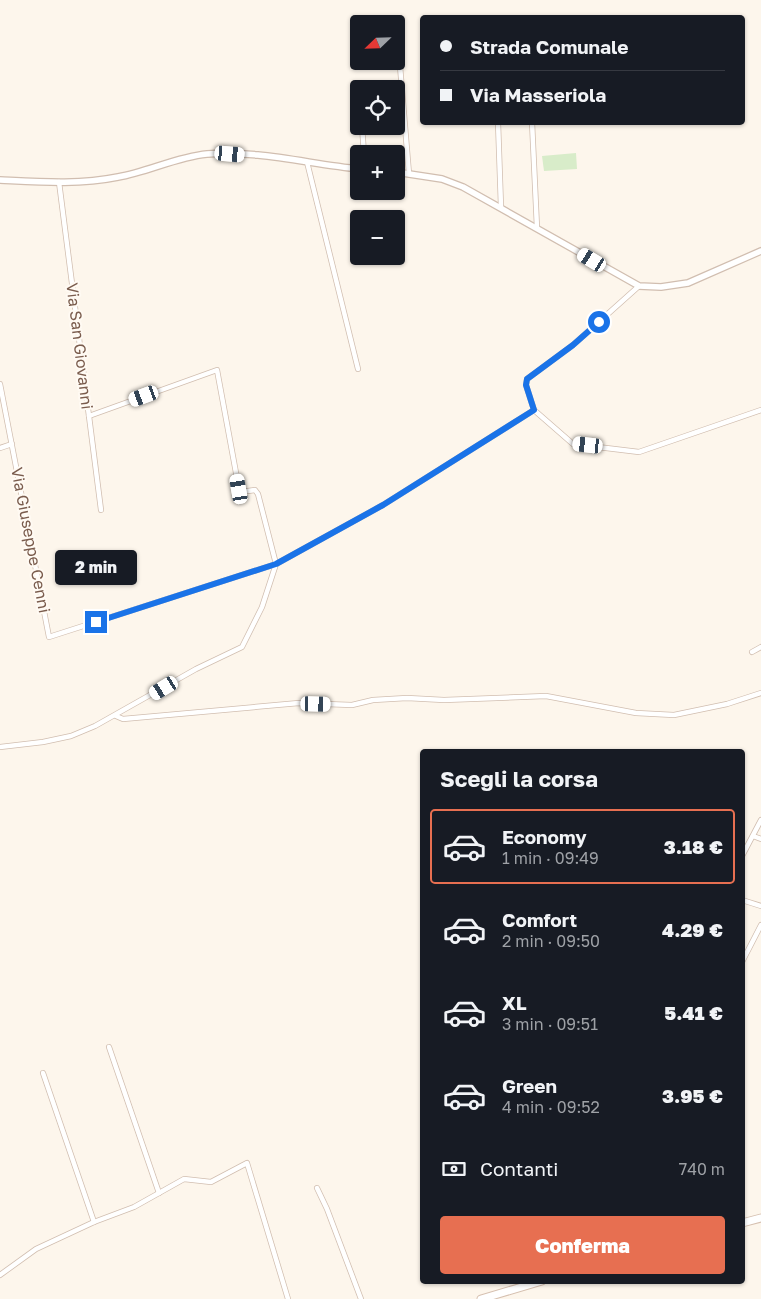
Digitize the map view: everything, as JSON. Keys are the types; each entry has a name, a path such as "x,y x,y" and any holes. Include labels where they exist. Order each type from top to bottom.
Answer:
{"main road":[{"path":"745,1223 761,1218"},
{"path":"481,1299 532,1284"}],"street":[{"path":"400,70 409,174"},
{"path":"498,125 501,207"},
{"path":"532,125 537,228"},
{"path":"0,180 88,182 120,177 183,158 207,154 230,154 350,168"},
{"path":"307,162 358,368"},
{"path":"405,173 453,183 501,207 638,286 661,287 688,283 761,251"},
{"name":"Via San Giovanni","path":"59,182 102,510"},
{"path":"638,286 573,345 527,379 526,385 534,410 573,444 639,452 761,410"},
{"path":"0,747 71,736 116,716 196,669 242,647 262,607 276,564 258,494 255,490 241,492 239,489 217,370 89,416"},
{"name":"Via Giuseppe Cenni","path":"0,384 49,637 276,564"},
{"path":"276,564 383,505 534,410"},
{"path":"0,448 12,444"},
{"path":"752,652 761,647"},
{"path":"116,716 122,719 299,703 352,704 373,700 407,698 444,700 546,696 636,713 674,715 726,704 761,693"},
{"path":"745,851 761,820"},
{"path":"753,836 761,839"},
{"path":"745,901 761,906"},
{"path":"745,956 761,925"},
{"path":"109,1047 159,1193"},
{"path":"43,1073 94,1222"},
{"path":"0,1275 36,1250 94,1222 134,1207 184,1179 211,1182 246,1163 288,1299"},
{"path":"317,1188 327,1209 361,1299"}],"green space":[{"path":"576,153 577,169 544,171 542,156"}],"route":[{"path":"96,622 276,564 383,505 534,410 526,385 527,379 573,345 599,322"}]}
